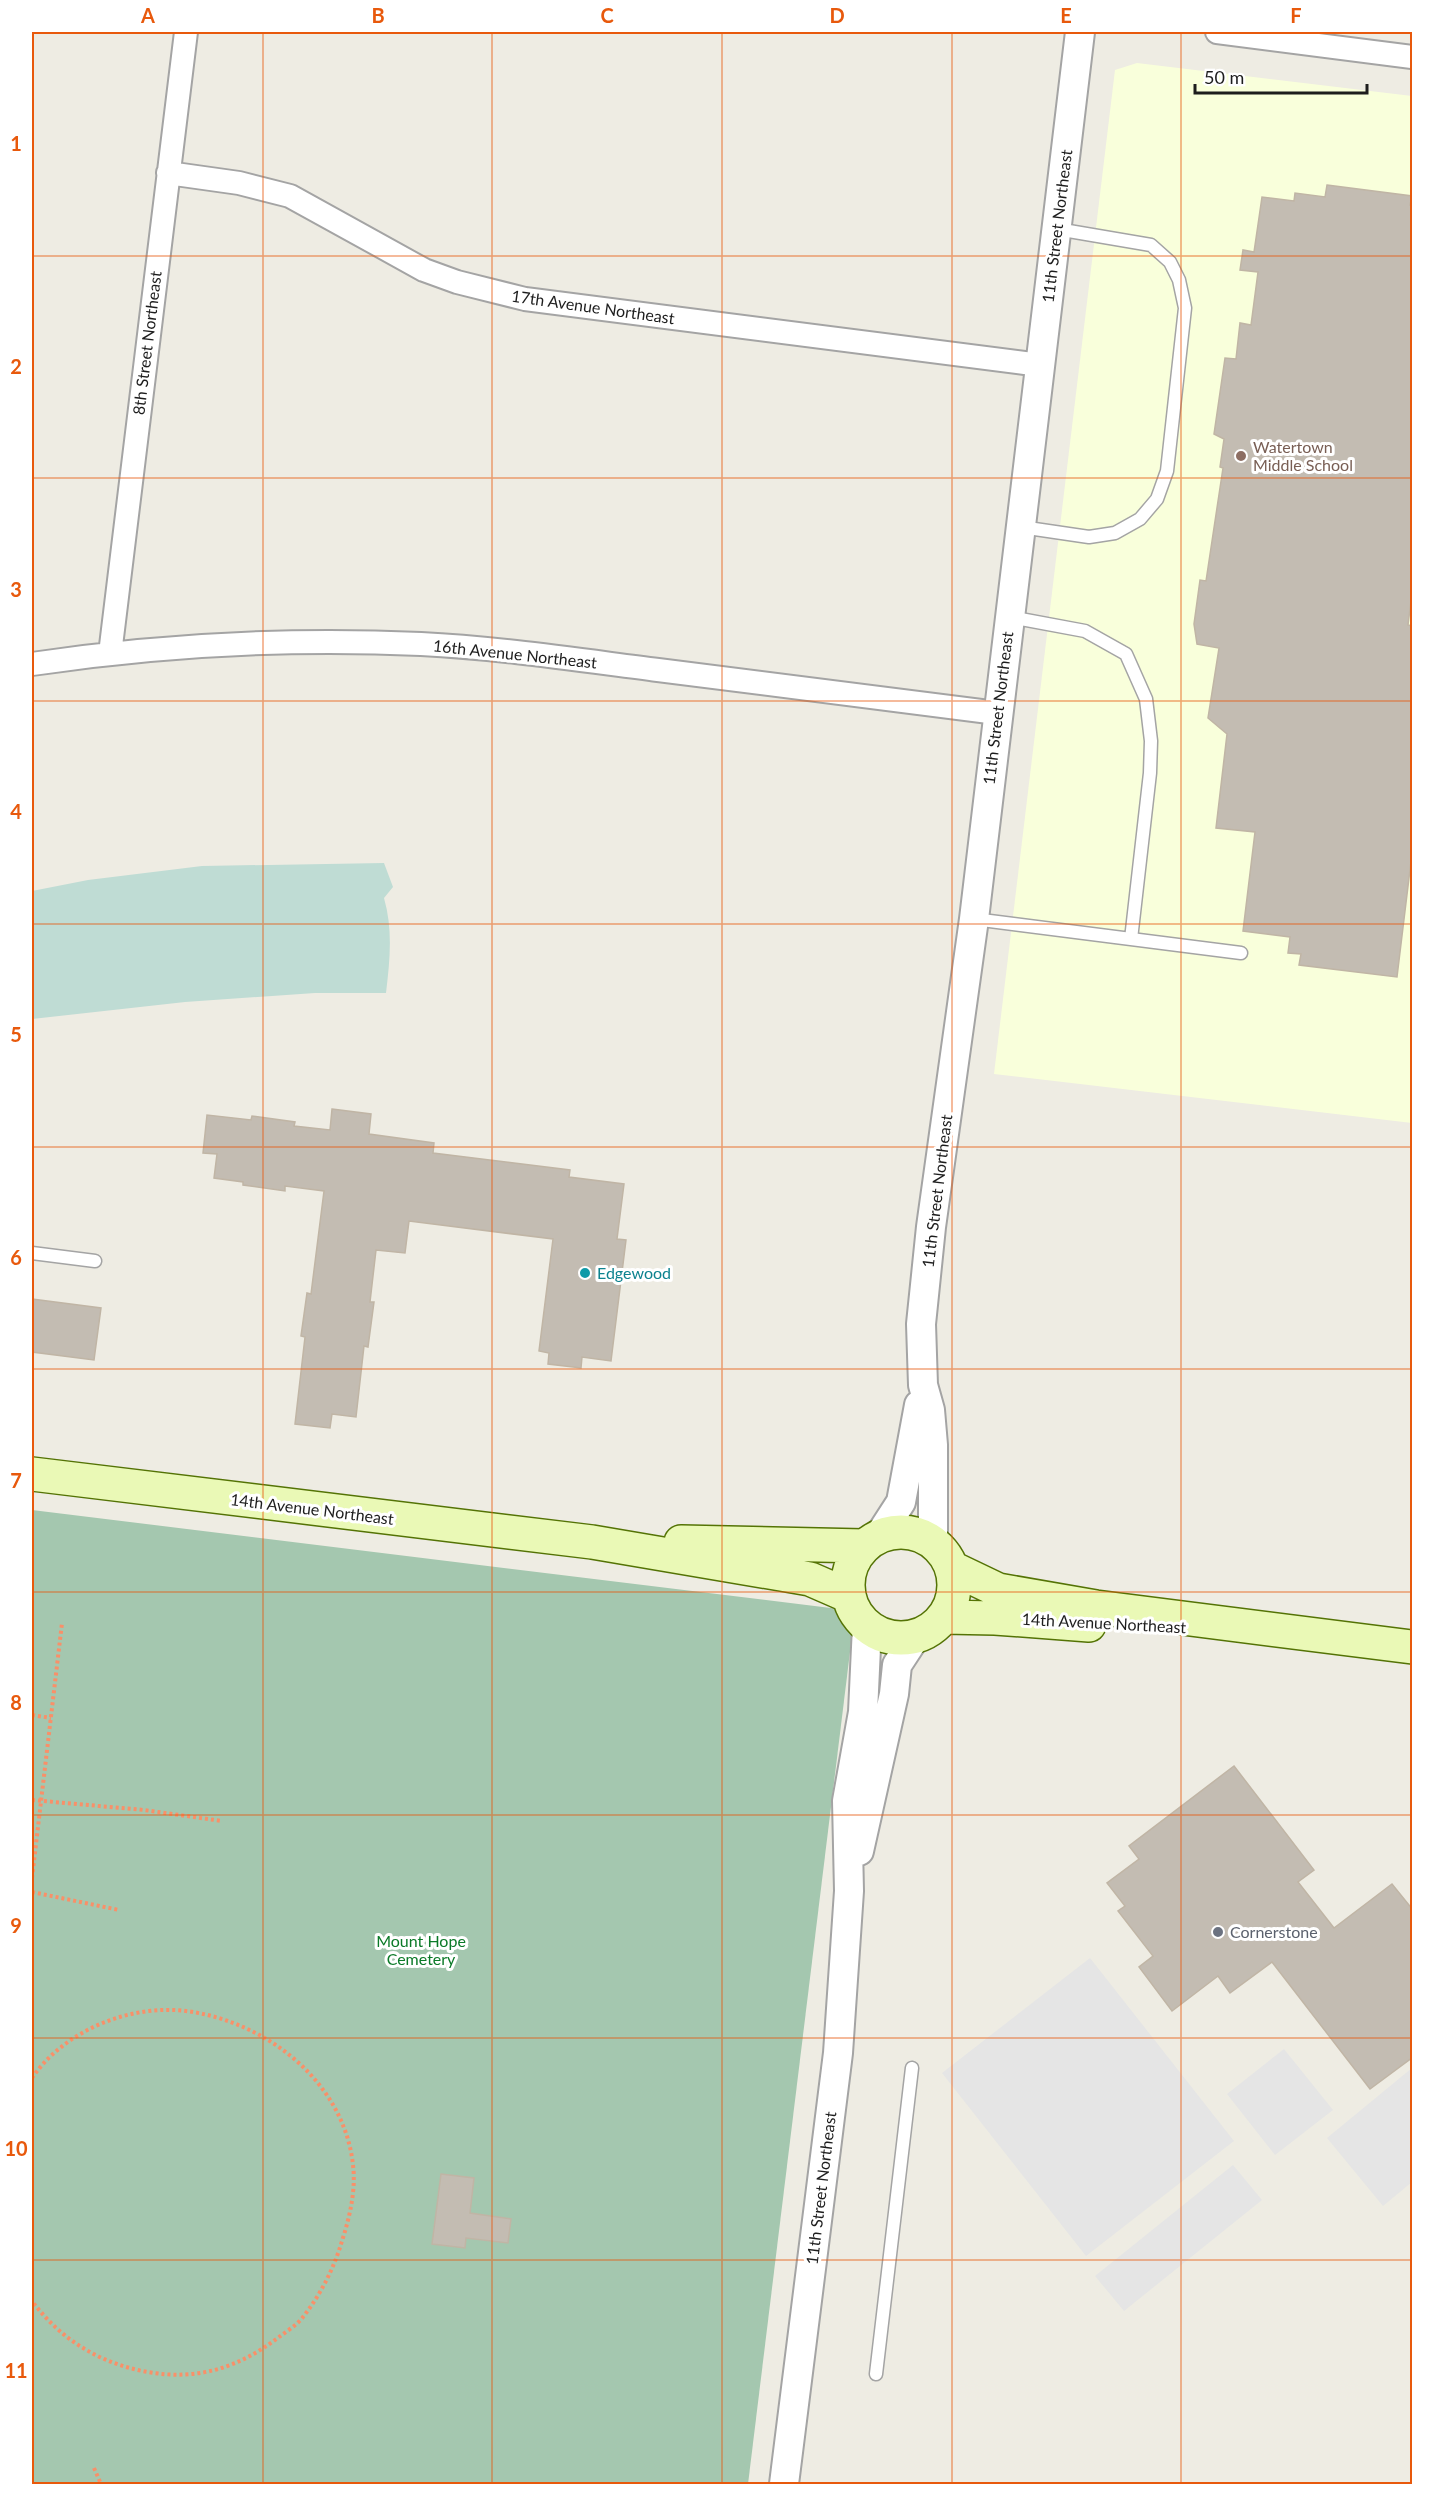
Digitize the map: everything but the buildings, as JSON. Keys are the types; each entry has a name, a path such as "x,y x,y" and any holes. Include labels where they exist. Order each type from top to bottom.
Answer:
{"main road":[{"name":"14th Avenue Northeast","path":"32,1474 592,1542 810,1579 849,1596"},
{"path":"892,1532 921,1535 933,1542 945,1554 952,1568 955,1585 952,1602 944,1617 931,1629 916,1636 899,1638 882,1635 867,1626 855,1613 849,1596 848,1578 853,1561 871,1541 892,1532"},
{"name":"14th Avenue Northeast","path":"592,1542 871,1541"},
{"name":"14th Avenue Northeast","path":"952,1568 998,1590 1096,1607 1413,1647"},
{"name":"14th Avenue Northeast","path":"944,1617 1125,1627 1264,1628"}],"street":[{"name":"8th Street Northeast","path":"110,654 186,32"},
{"name":"11th Street Northeast","path":"871,1541 901,1502 922,1385 921,1324 927,1270 974,919 1080,32"},
{"path":"1217,32 1413,57"},
{"name":"17th Avenue Northeast","path":"168,173 239,183 290,196 424,270 464,284 525,299 1040,365"},
{"name":"16th Avenue Northeast","path":"32,664 110,654 288,643 353,642 456,647 510,651 997,713"},
{"name":"11th Street Northeast","path":"922,1385 930,1410 933,1445 933,1542"},
{"name":"11th Street Northeast","path":"784,2484 838,2052 849,1891 847,1801 863,1712 867,1626"},
{"name":"11th Street Northeast","path":"849,1891 894,1694 897,1665 916,1636"}],"lane":[{"path":"1020,526 1089,537 1115,533 1140,519 1146,512 1156,500 1167,471 1185,308 1179,280 1170,262 1151,245 1057,229"},
{"path":"1009,617 1085,632 1126,654 1146,699 1151,741 1150,773 1131,939"},
{"path":"974,919 1241,953"},
{"path":"32,1253 95,1261"},
{"path":"876,2374 912,2068"}],"path":[{"path":"32,1878 62,1623"},
{"path":"32,1715 51,1718"},
{"path":"32,1800 144,1810 222,1821"},
{"path":"32,1892 119,1910"},
{"path":"32,2078 42,2062 58,2049 114,2018 142,2011 171,2009 227,2020 275,2044 316,2080 331,2102 347,2136 353,2165 353,2194 348,2222 338,2254 325,2285 302,2318 253,2356 229,2367 179,2375 129,2369 110,2363 69,2340 32,2301"},
{"path":"94,2468 101,2484"}],"shaded area":[{"name":"Watertown Middle School","path":"1137,63 1412,96 1412,1123 994,1074 1115,70"},
{"path":"384,863 393,887 384,898 390,933 386,993 315,993 185,1002 32,1019 32,891 88,880 202,866"},
{"path":"1090,1958 1234,2141 1086,2256 942,2073"},
{"path":"1284,2049 1333,2110 1275,2155 1227,2094"},
{"path":"1412,2068 1412,2182 1383,2206 1327,2138"},
{"path":"1233,2165 1262,2200 1124,2311 1095,2276"}],"green space":[{"name":"Mount Hope Cemetery","path":"32,1510 855,1611 748,2484 32,2484"}],"place":[{"name":"Watertown Middle School","path":"1241,456"},
{"name":"Edgewood","path":"585,1273"},
{"name":"Cornerstone","path":"1218,1932"}]}
